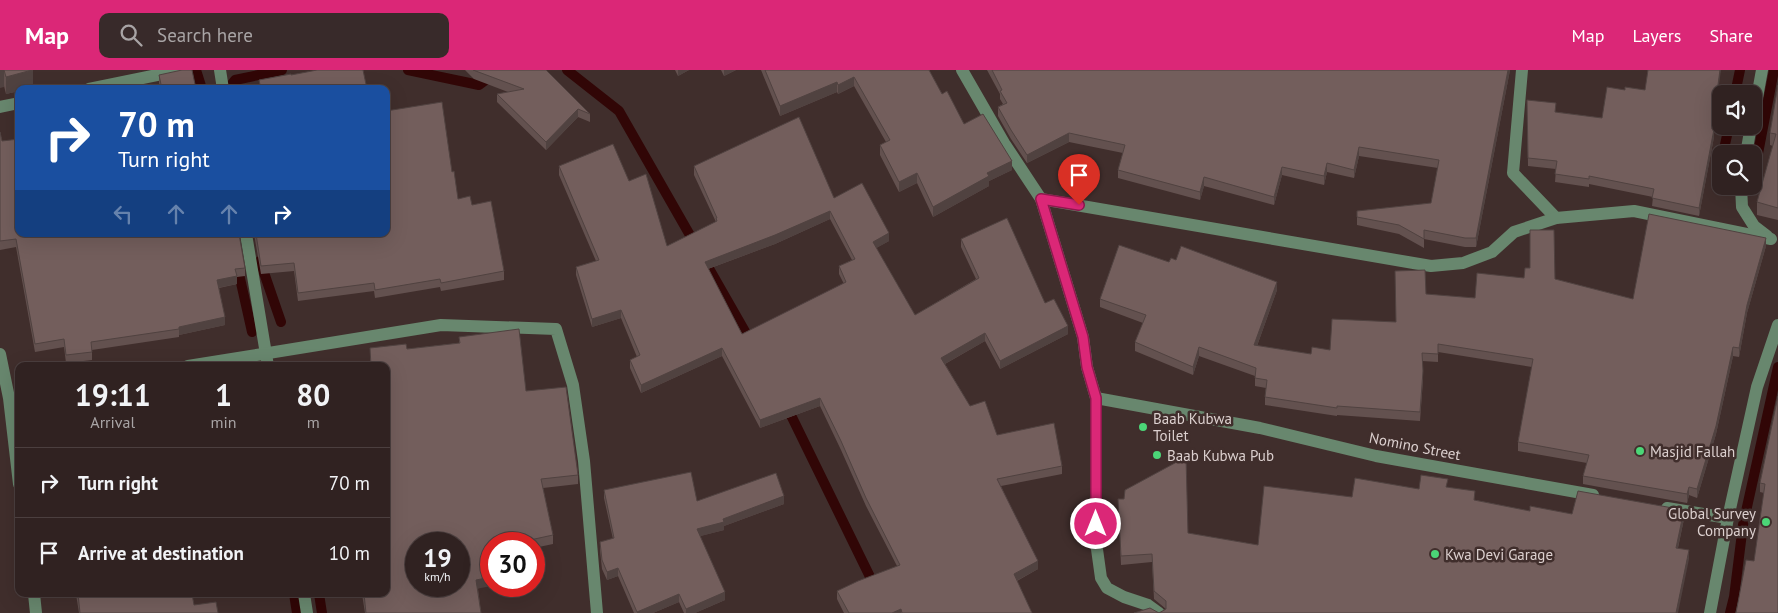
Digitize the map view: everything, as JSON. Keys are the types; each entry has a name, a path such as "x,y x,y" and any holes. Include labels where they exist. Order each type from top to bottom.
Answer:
{"street":[{"path":"108,85 181,70"},
{"path":"220,70 222,85"},
{"path":"962,70 1004,143 1041,199 1083,337 1087,367 1096,398 1096,542 1102,578 1107,588 1124,597 1148,604 1159,613"},
{"path":"1522,70 1513,173 1534,198 1556,218"},
{"path":"1759,85 1762,70"},
{"path":"0,107 15,104"},
{"path":"1741,195 1742,206 1754,226 1774,241"},
{"path":"1041,199 1431,266 1462,263 1492,252 1514,232 1556,218 1634,211 1774,241"},
{"path":"247,237 267,362"},
{"path":"212,362 441,325 556,329 573,385 584,461 597,613"},
{"path":"1710,613 1728,518 1757,387 1777,331"},
{"path":"0,354 14,397 15,414"},
{"name":"Nomino Street","path":"1096,398 1260,428 1376,456 1608,498"},
{"path":"1658,506 1728,518"},
{"path":"34,597 36,613"},
{"path":"304,597 307,613"}],"building":[{"path":"4,70 32,70 6,77"},
{"path":"192,70 195,85 161,85 159,75"},
{"path":"317,70 363,70 366,85 260,85 259,80"},
{"path":"473,70 546,70 590,114 578,109 546,142 497,94 524,89"},
{"path":"765,70 929,70 942,94 947,91 964,124 983,114 1012,161 987,173 989,176 933,207 917,173 899,182 880,145 890,140 854,77 838,85 837,82 780,106"},
{"path":"992,70 1508,70 1476,238 1465,238 1424,230 1424,239 1399,225 1357,217 1357,211 1431,203 1439,160 1359,147 1354,170 1327,163 1324,176 1282,167 1274,197 1204,177 1200,192 1118,170 1125,145 1069,133 1027,155 998,107 1007,103"},
{"path":"1648,70 1720,70 1718,85 1712,85 1713,135 1699,208 1652,198 1654,189 1589,176 1589,179 1555,174 1557,161 1528,158 1527,100 1556,103 1555,112 1602,118 1607,87 1625,90 1625,87 1645,90"},
{"path":"1778,85 1778,208 1757,202 1759,195 1762,195 1762,184 1776,134 1770,133"},
{"path":"442,102 452,172 454,171 458,199 470,196 472,205 491,201 504,271 441,283 440,279 375,290 374,283 298,293 294,263 261,266 256,237 390,237 390,110"},
{"path":"799,117 834,198 862,183 889,233 873,242 915,315 979,278 961,239 1007,218 1045,303 1054,299 1068,326 1000,361 985,333 941,358 970,406 985,401 997,435 1054,423 1062,466 997,479 1038,561 1014,574 1032,613 902,613 901,609 892,613 849,613 837,591 900,565 866,498 820,398 760,420 722,348 641,385 630,360 640,355 621,310 592,319 576,267 599,260 559,166 613,144 629,181 646,174 667,246 717,221 694,166","holes":["830,211 855,259 839,266 846,282 742,334 705,262"]},
{"path":"0,132 2,141 15,139 15,237 240,237 245,268 235,269 237,276 217,280 225,317 179,327 179,329 91,342 92,352 66,355 64,339 35,344 16,239 0,241"},
{"path":"1649,214 1766,238 1747,305 1739,348 1733,347 1716,426 1697,489 1689,487 1687,494 1583,476 1589,455 1518,442 1533,359 1438,344 1438,354 1422,353 1423,371 1420,412 1337,406 1337,408 1265,397 1267,380 1255,378 1256,368 1199,347 1193,367 1135,342 1146,315 1100,299 1119,245 1169,262 1171,258 1176,260 1181,246 1277,282 1254,345 1311,354 1312,347 1330,350 1332,319 1396,322 1395,271 1425,270 1426,294 1475,298 1477,273 1524,278 1525,268 1530,268 1530,230 1554,230 1555,279 1633,299"},
{"path":"519,329 526,391 566,387 578,475 541,479 553,535 545,537 545,532 480,532 480,579 476,580 481,613 366,613 364,597 390,597 390,362 371,362 370,348 406,344 407,349 460,343 459,337"},
{"path":"1778,396 1778,613 1736,613 1746,560 1754,561 1765,484 1760,483"},
{"path":"1186,457 1188,533 1258,545 1264,486 1352,497 1355,478 1419,489 1421,475 1448,479 1446,487 1475,491 1474,500 1530,511 1530,506 1572,514 1578,491 1684,510 1676,548 1689,550 1676,613 1159,613 1166,609 1166,601 1154,591 1152,554 1121,556 1118,499 1124,499 1125,490"},
{"path":"691,472 697,501 776,473 784,496 723,519 724,522 697,529 725,592 686,609 679,594 637,612 618,568 607,572 602,560 600,542 614,538 604,490"},
{"path":"78,597 193,597 194,605 216,602 218,613 80,613"},
{"path":"1150,608 1159,613 1134,613"}],"waterway":[{"path":"196,70 201,85"},
{"path":"231,85 235,80 282,70"},
{"path":"408,70 479,85 499,70"},
{"path":"567,70 619,111 751,342"},
{"path":"1737,85 1740,70"},
{"path":"1760,145 1774,70"},
{"path":"1725,145 1727,135"},
{"path":"260,261 281,322"},
{"path":"237,265 252,332"},
{"path":"1730,613 1734,597 1743,525 1778,367"},
{"path":"786,405 875,587"},
{"path":"294,597 297,613"},
{"path":"319,597 322,613"}],"place":[{"name":"Baab Kubwa Toilet","path":"1143,427"},
{"name":"Masjid Fallah","path":"1640,451"},
{"name":"Baab Kubwa Pub","path":"1157,455"},
{"name":"Global Survey Company","path":"1766,522"},
{"name":"Kwa Devi Garage","path":"1435,554"}],"route":[{"path":"1079,205 1041,199 1083,337 1087,367 1096,398 1096,524"}]}
